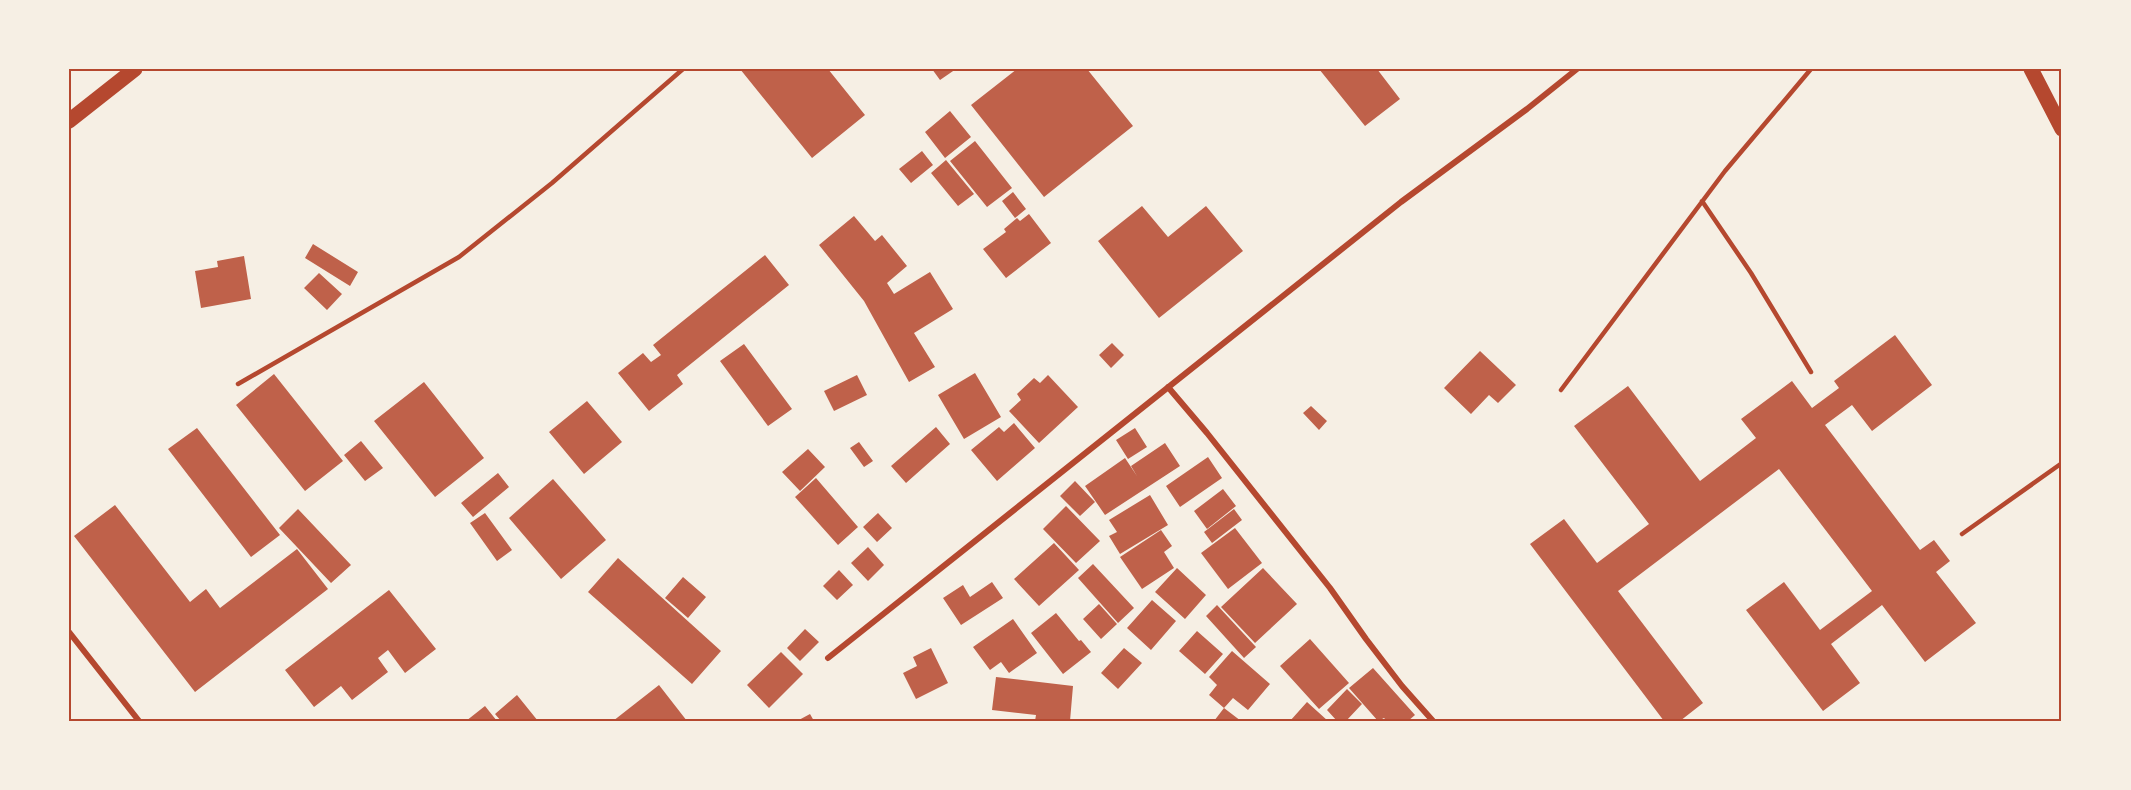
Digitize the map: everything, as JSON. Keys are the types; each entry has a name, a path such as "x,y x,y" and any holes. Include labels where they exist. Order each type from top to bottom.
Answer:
{"main road":[{"path":"69,121 135,69"},
{"path":"2031,69 2062,129"}],"street":[{"path":"828,658 1401,202 1577,69"},
{"path":"1168,387 1330,588 1402,686 1433,721"},
{"path":"69,632 138,721"}],"lane":[{"path":"238,384 459,257 552,183 683,69"},
{"path":"1561,390 1725,171 1811,69"},
{"path":"1702,201 1751,273 1811,372"},
{"path":"1962,534 2062,463"}],"building":[{"path":"740,69 828,69 865,115 812,158"},
{"path":"932,69 956,69 940,80"},
{"path":"1017,69 1087,69 1133,126 1044,197 971,105"},
{"path":"1319,69 1377,69 1400,99 1365,126"},
{"path":"950,111 971,137 945,158 925,132"},
{"path":"975,141 1012,188 987,207 950,161"},
{"path":"922,151 933,165 911,183 899,169"},
{"path":"946,160 974,194 958,206 931,173"},
{"path":"1013,192 1026,209 1015,218 1002,201"},
{"path":"1142,206 1168,237 1206,206 1243,251 1159,318 1098,241"},
{"path":"1029,214 1051,243 1006,278 983,249 1006,232 1004,229 1017,218 1020,221"},
{"path":"854,216 875,241 882,235 907,266 887,283 894,294 930,272 953,309 914,333 935,367 909,382 864,301 819,245"},
{"path":"313,244 358,272 350,286 305,258"},
{"path":"765,255 789,285 677,375 683,384 649,411 618,373 643,353 651,362 661,355 653,345"},
{"path":"244,256 251,299 201,308 195,271 218,267 217,261"},
{"path":"319,273 342,294 327,310 304,288"},
{"path":"1895,335 1932,385 1872,431 1852,405 1825,425 1920,550 1934,540 1950,561 1936,572 1976,623 1925,662 1882,605 1831,644 1860,683 1823,711 1746,610 1784,582 1820,630 1872,591 1779,469 1618,591 1703,703 1680,721 1664,721 1530,544 1564,519 1597,563 1649,524 1574,426 1628,386 1700,481 1756,438 1741,419 1792,381 1812,408 1839,388 1834,381"},
{"path":"1112,343 1124,355 1111,368 1099,355"},
{"path":"744,344 792,409 768,426 720,361"},
{"path":"1480,351 1516,385 1498,403 1489,395 1471,414 1444,388"},
{"path":"975,373 1001,417 964,439 938,395"},
{"path":"274,374 343,461 305,491 236,405"},
{"path":"857,375 867,395 834,411 824,391"},
{"path":"1048,375 1078,407 1039,443 1009,411 1021,400 1017,394 1034,378 1040,383"},
{"path":"424,382 484,458 435,497 374,421"},
{"path":"587,401 622,442 584,474 549,432"},
{"path":"1311,406 1327,421 1319,430 1303,413"},
{"path":"1014,423 1035,448 997,481 971,450 999,427 1004,432"},
{"path":"936,427 950,444 906,483 891,466"},
{"path":"197,428 280,535 251,557 168,449"},
{"path":"1135,428 1147,447 1128,459 1116,440"},
{"path":"361,441 383,468 365,481 344,455"},
{"path":"859,442 873,461 864,467 850,448"},
{"path":"1165,443 1180,466 1105,515 1085,486 1125,458 1137,476 1131,466"},
{"path":"808,449 825,467 800,491 782,472"},
{"path":"1208,457 1222,478 1180,507 1166,486"},
{"path":"498,473 509,487 473,517 461,503"},
{"path":"816,478 858,527 838,545 795,497"},
{"path":"553,479 606,540 561,579 509,518"},
{"path":"1075,481 1095,502 1080,516 1060,496"},
{"path":"1223,489 1236,506 1207,529 1194,511"},
{"path":"1150,495 1168,525 1120,554 1109,536 1117,532 1109,520"},
{"path":"115,505 190,602 206,589 220,608 297,549 328,589 195,692 74,536"},
{"path":"1066,506 1100,541 1076,563 1043,529"},
{"path":"298,509 351,565 331,583 279,528"},
{"path":"1234,509 1242,520 1212,543 1204,532"},
{"path":"485,513 512,550 497,561 470,523"},
{"path":"878,513 892,528 877,542 863,527"},
{"path":"1235,528 1262,563 1228,589 1201,553"},
{"path":"1161,530 1172,546 1164,552 1174,568 1142,589 1120,557"},
{"path":"1054,543 1079,570 1039,606 1014,579"},
{"path":"868,547 884,565 868,581 851,563"},
{"path":"618,558 721,651 692,684 588,592"},
{"path":"1093,564 1134,608 1118,623 1078,578"},
{"path":"1177,568 1206,595 1185,619 1155,592"},
{"path":"1263,568 1297,604 1255,643 1221,607"},
{"path":"839,570 853,585 837,600 823,586"},
{"path":"683,577 706,597 688,618 665,598"},
{"path":"992,582 1003,598 961,625 943,598 963,585 970,597"},
{"path":"389,590 436,649 405,673 388,650 378,658 388,672 352,700 341,686 314,707 285,670"},
{"path":"1152,600 1176,621 1151,650 1127,628"},
{"path":"1099,604 1117,624 1101,639 1083,619"},
{"path":"1217,605 1256,647 1244,658 1206,616"},
{"path":"1056,613 1091,652 1063,674 1031,633"},
{"path":"1013,619 1037,653 1009,673 1001,662 990,670 973,647"},
{"path":"805,629 819,642 800,661 787,648"},
{"path":"1197,631 1223,654 1205,674 1179,651"},
{"path":"1310,639 1349,683 1319,709 1280,666"},
{"path":"931,648 948,683 916,699 903,673 917,666 913,657"},
{"path":"1124,648 1142,663 1118,689 1101,673"},
{"path":"1232,651 1270,684 1248,710 1233,698 1224,708 1209,695 1217,685 1209,677"},
{"path":"781,652 803,674 769,708 747,685"},
{"path":"1373,668 1415,715 1408,721 1387,721 1384,718 1378,721 1349,688"},
{"path":"996,677 1073,686 1070,721 1035,721 1036,715 992,710"},
{"path":"659,685 687,721 613,721"},
{"path":"1347,689 1362,704 1346,721 1337,721 1327,710"},
{"path":"517,695 538,721 501,721 495,714"},
{"path":"1307,702 1328,721 1290,721"},
{"path":"485,706 497,721 466,721"},
{"path":"1224,708 1241,721 1214,721"},
{"path":"810,714 814,721 797,721"}]}
